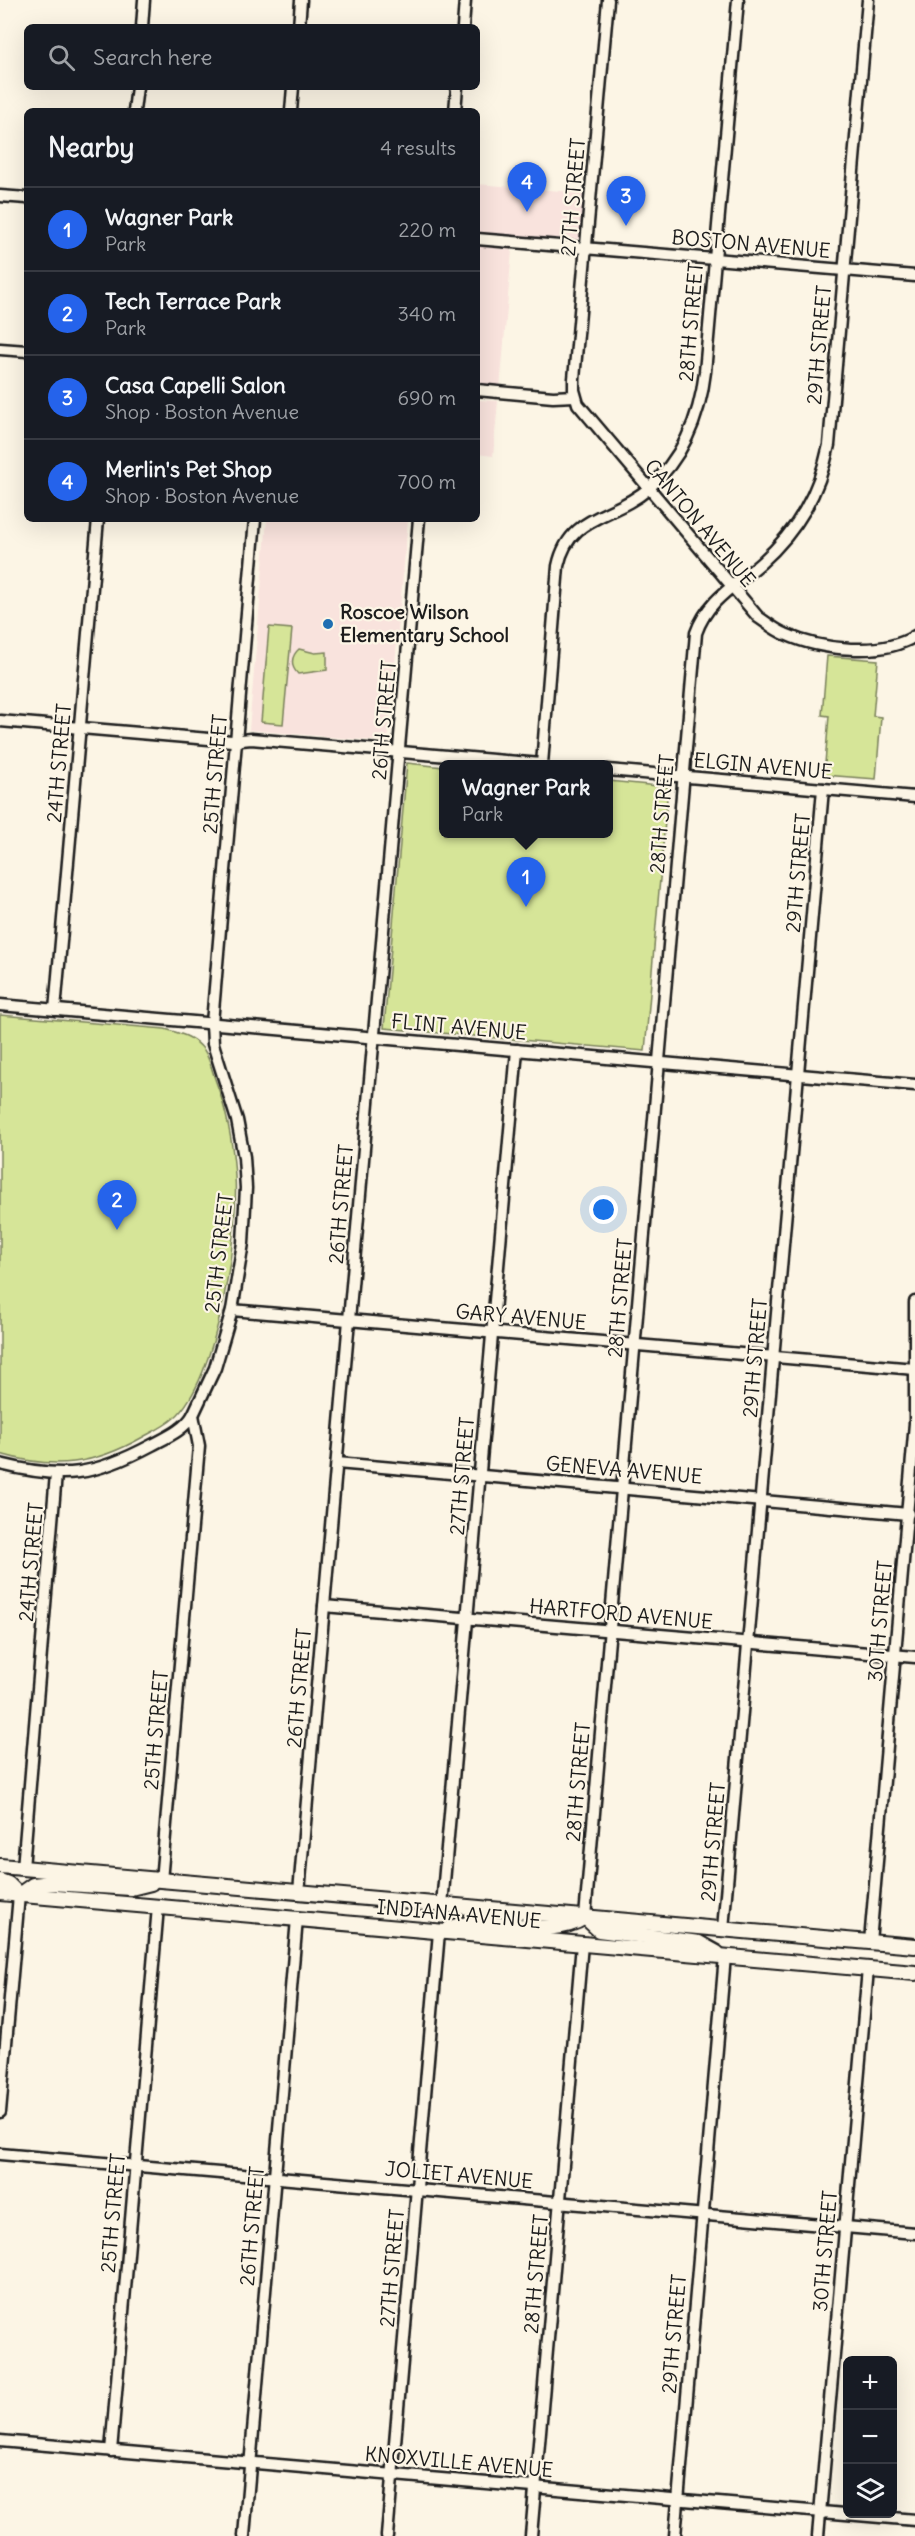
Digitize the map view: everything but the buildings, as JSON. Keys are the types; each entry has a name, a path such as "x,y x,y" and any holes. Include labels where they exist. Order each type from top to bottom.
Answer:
{"main road":[{"name":"INDIANA AVENUE","path":"0,1866 915,1946"},
{"path":"0,1881 8,1884 19,1895 33,1885 52,1883 131,1888 161,1881"},
{"name":"INDIANA AVENUE","path":"0,1893 915,1973"},
{"path":"440,1932 456,1926 484,1923 550,1927 572,1925 585,1917 599,1930 699,1943 725,1956"}],"street":[{"path":"142,24 144,0"},
{"path":"299,24 301,0"},
{"path":"463,24 465,0"},
{"name":"27TH STREET","path":"575,396 574,379 608,0"},
{"name":"28TH STREET","path":"648,489 678,452 698,412 705,372 738,0"},
{"name":"29TH STREET","path":"731,587 762,562 791,531 809,507 818,487 829,445 868,0"},
{"path":"135,108 137,90"},
{"path":"291,108 293,90"},
{"path":"455,108 457,90"},
{"path":"0,196 24,198"},
{"name":"BOSTON AVENUE","path":"480,239 915,276"},
{"path":"0,349 24,351"},
{"path":"480,390 553,397 575,396"},
{"name":"CANTON AVENUE","path":"575,396 582,410 758,617 783,633 806,642 866,649 886,648 903,643 915,636"},
{"path":"541,760 561,551 567,540 577,530 648,489"},
{"name":"24TH STREET","path":"55,1010 98,522"},
{"name":"25TH STREET","path":"161,1881 199,1446 193,1415 215,1368 232,1310 243,1243 246,1188 244,1156 237,1120 213,1044 212,1023 255,522"},
{"name":"26TH STREET","path":"299,1893 419,522"},
{"name":"28TH STREET","path":"585,1917 696,633 702,616 731,587"},
{"path":"0,721 236,740 251,739 490,760"},
{"name":"ELGIN AVENUE","path":"613,770 915,797"},
{"name":"29TH STREET","path":"723,1929 823,789"},
{"name":"FLINT AVENUE","path":"0,1005 915,1085"},
{"name":"27TH STREET","path":"442,1905 517,1050"},
{"name":"30TH STREET","path":"870,1942 915,1423 915,1302"},
{"name":"GARY AVENUE","path":"232,1310 915,1369"},
{"path":"0,1464 56,1474 91,1471 130,1456 172,1434 185,1425 193,1415"},
{"name":"GENEVA AVENUE","path":"337,1463 908,1514"},
{"name":"24TH STREET","path":"23,1868 56,1474"},
{"name":"HARTFORD AVENUE","path":"324,1606 915,1657"},
{"path":"0,2112 4,2019 19,1895"},
{"name":"25TH STREET","path":"111,2451 158,1907"},
{"name":"26TH STREET","path":"244,2536 297,1919"},
{"name":"27TH STREET","path":"387,2536 440,1932"},
{"name":"28TH STREET","path":"531,2536 582,1944"},
{"name":"29TH STREET","path":"675,2536 725,1956"},
{"name":"30TH STREET","path":"818,2536 868,1969"},
{"name":"JOLIET AVENUE","path":"0,2154 915,2233"},
{"name":"KNOXVILLE AVENUE","path":"0,2441 915,2520"}],"shaded area":[{"path":"480,184 585,193 580,238 575,240 480,232"},
{"path":"480,246 512,250 500,389 480,387"},
{"path":"480,400 498,401 493,456 480,454"},
{"name":"Roscoe Wilson Elementary School","path":"267,522 408,522 388,742 249,730"}],"green space":[{"path":"269,627 292,629 283,724 261,722"},
{"path":"299,649 315,653 327,652 327,670 298,674 292,661"},
{"path":"827,656 878,660 873,716 881,717 876,779 824,775 829,716 822,715"},
{"path":"407,763 439,767 439,838 613,838 613,781 668,787 645,1051 384,1028"},
{"path":"0,1015 165,1029 186,1036 200,1045 207,1056 229,1127 235,1176 233,1233 222,1304 214,1340 203,1372 189,1399 171,1421 125,1446 91,1459 56,1463 0,1454"}],"place":[{"name":"Merlin's Pet Shop","path":"527,212"},
{"name":"Casa Capelli Salon","path":"626,226"},
{"name":"Roscoe Wilson Elementary School","path":"328,624"},
{"name":"Wagner Park","path":"526,907"},
{"name":"Tech Terrace Park","path":"117,1230"}]}
